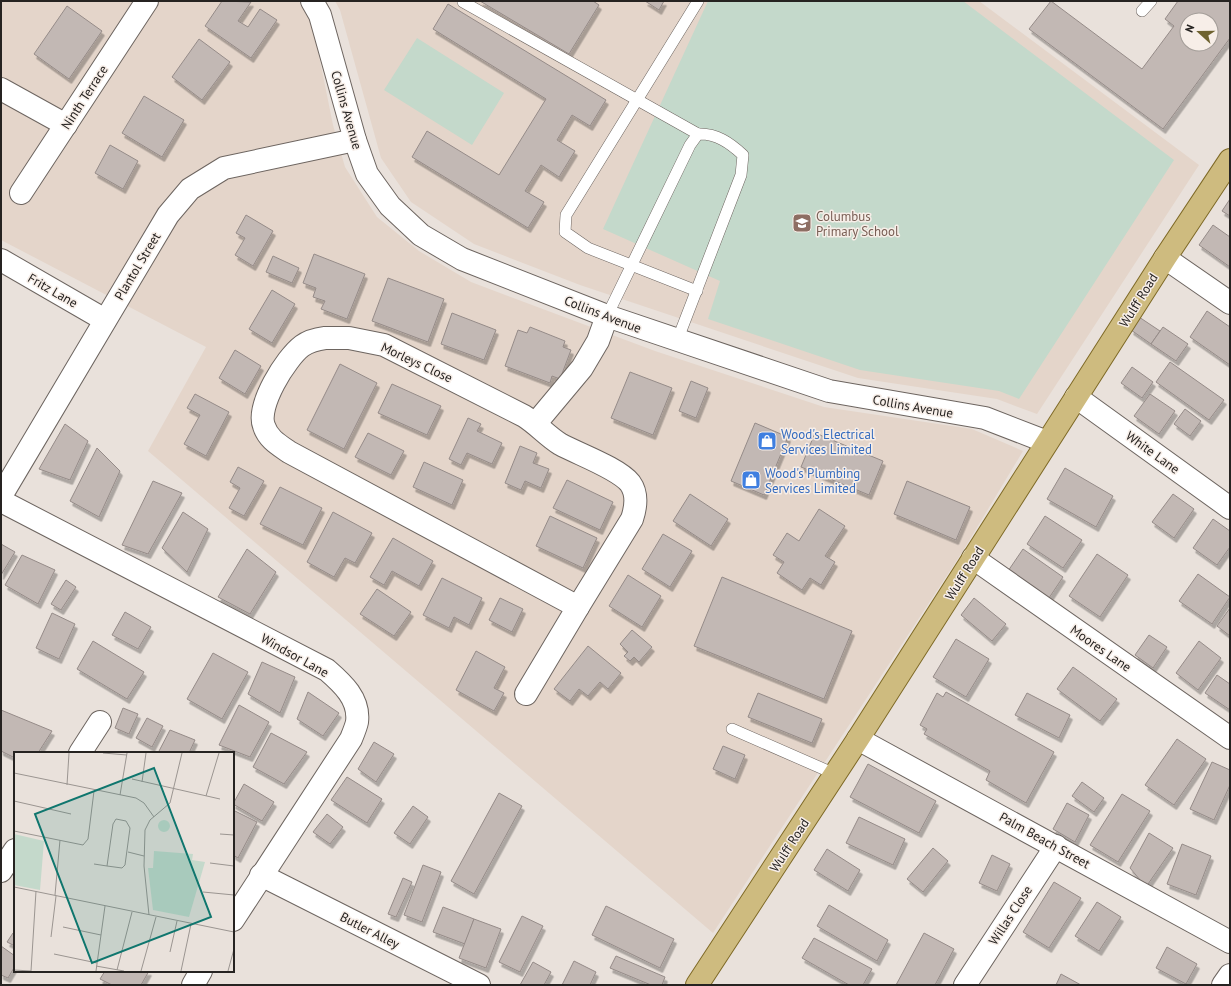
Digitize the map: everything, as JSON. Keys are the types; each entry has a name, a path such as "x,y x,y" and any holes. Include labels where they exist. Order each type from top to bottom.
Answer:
{"main road":[{"name":"Wulff Road","path":"697,985 858,739 1165,258 1229,163"}],"street":[{"name":"Ninth Terrace","path":"21,193 147,1"},
{"name":"Collins Avenue","path":"312,1 320,15 355,140 367,174 390,206 421,235 462,259 607,316 677,341 829,391 985,418 1047,442"},
{"path":"1,89 66,125"},
{"name":"Plantol Street","path":"1,496 168,214 190,189 224,168 355,140"},
{"path":"1165,258 1230,303"},
{"name":"Fritz Lane","path":"1,260 105,320"},
{"path":"536,423 582,368 598,340 607,316"},
{"name":"Morleys Close","path":"526,694 632,518 636,508 635,498 629,482 620,475 560,444 536,423 384,345 368,340 335,337 313,340 303,345 293,353 269,395 262,417 263,426 270,437 289,452 578,607"},
{"name":"White Lane","path":"1076,397 1230,508"},
{"name":"Windsor Lane","path":"1,501 327,670 343,684 355,702 357,721 351,739 234,918"},
{"name":"Moores Lane","path":"973,558 1230,738"},
{"path":"81,752 100,722"},
{"name":"Palm Beach Street","path":"858,739 1230,942"},
{"name":"Willas Close","path":"965,985 1056,846"},
{"path":"1,871 14,852"},
{"name":"Butler Alley","path":"261,875 479,985"},
{"path":"193,985 200,972"},
{"path":"1224,985 1230,975"}],"lane":[{"path":"697,291 588,248 566,232 566,215 698,1"},
{"path":"1142,11 1151,1"},
{"path":"462,2 698,134 709,134 730,143 743,155 741,175 677,341"},
{"path":"607,316 690,145 698,134"},
{"path":"732,729 835,774"}],"shaded area":[{"path":"1,1 299,1 311,23 316,41 333,125 345,167 377,217 419,251 471,282 655,351 824,407 972,429 1023,451 961,554 713,933 148,451 206,347 1,240"},
{"name":"Columbus Primary School","path":"335,1 979,1 1199,165 1037,414 997,399 858,378 580,285 474,244 411,202 381,158 340,10"}],"green space":[{"name":"Columbus Primary School","path":"708,1 963,1 1174,160 1019,399 999,391 860,370 708,319 720,281 603,229"},
{"path":"417,38 504,93 472,145 384,90"}],"building":[{"path":"222,1 251,2 238,21 248,27 260,9 277,20 251,58 205,26"},
{"path":"480,1 593,1 599,5 569,54"},
{"path":"645,1 664,1 659,10"},
{"path":"1051,1 1142,69 1174,26 1165,19 1178,1 1228,1 1230,3 1230,38 1163,129 1029,29"},
{"path":"448,4 606,100 590,126 572,115 557,140 575,151 559,177 541,165 525,191 544,202 528,228 412,157 427,131 499,175 546,99 433,29"},
{"path":"67,6 102,31 69,79 34,54"},
{"path":"199,39 230,62 202,100 172,77"},
{"path":"144,96 184,120 162,157 122,133"},
{"path":"110,145 138,161 123,189 95,173"},
{"path":"1230,199 1230,216 1222,211"},
{"path":"246,215 273,231 253,266 235,255 245,238 236,233"},
{"path":"1213,225 1230,237 1230,267 1199,245"},
{"path":"314,254 365,274 347,319 321,309 325,301 313,297 316,288 303,283"},
{"path":"273,256 299,268 292,283 266,272"},
{"path":"388,278 444,299 428,342 372,321"},
{"path":"272,290 295,304 272,343 249,329"},
{"path":"1207,311 1230,327 1230,365 1190,337"},
{"path":"452,313 496,330 484,360 441,344"},
{"path":"1139,317 1160,331 1151,344 1131,330"},
{"path":"530,327 565,341 563,347 571,350 560,379 552,376 550,383 505,366 518,330 527,333"},
{"path":"1163,327 1188,344 1176,361 1151,344"},
{"path":"235,350 261,366 245,394 219,378"},
{"path":"1170,362 1224,400 1209,420 1156,382"},
{"path":"340,364 377,383 344,449 307,430"},
{"path":"1132,367 1153,382 1142,398 1121,383"},
{"path":"630,372 672,388 653,435 611,418"},
{"path":"691,381 708,388 696,418 679,411"},
{"path":"392,384 441,406 427,435 378,413"},
{"path":"195,394 229,412 206,456 184,444 200,415 187,408"},
{"path":"1150,394 1175,411 1159,434 1134,416"},
{"path":"1185,409 1201,421 1190,436 1174,424"},
{"path":"468,418 481,424 477,431 502,443 492,464 467,453 461,465 449,459"},
{"path":"755,423 788,437 764,495 731,481"},
{"path":"65,424 88,441 70,480 39,469"},
{"path":"368,433 404,451 391,475 355,457"},
{"path":"815,433 883,461 869,495 801,467"},
{"path":"520,446 537,453 533,463 549,469 541,488 525,481 521,490 505,483"},
{"path":"97,448 120,471 99,517 70,501"},
{"path":"424,462 463,480 452,505 413,487"},
{"path":"238,467 264,481 244,516 229,508 240,488 230,482"},
{"path":"1065,468 1113,496 1096,527 1047,499"},
{"path":"567,480 613,502 600,530 553,508"},
{"path":"153,481 182,493 148,554 122,545"},
{"path":"907,481 970,507 956,540 894,514"},
{"path":"280,487 322,508 303,545 260,524"},
{"path":"690,494 728,519 711,546 673,521"},
{"path":"1173,494 1194,509 1174,538 1152,522"},
{"path":"819,509 845,526 825,556 835,562 821,585 810,578 802,590 777,573 784,562 773,555 787,533 799,541"},
{"path":"183,512 208,529 187,572 162,548"},
{"path":"333,512 372,533 355,563 345,558 334,577 307,562"},
{"path":"550,516 597,538 583,568 536,546"},
{"path":"1045,516 1082,540 1063,568 1027,544"},
{"path":"1213,519 1230,531 1230,547 1217,565 1193,548"},
{"path":"663,534 692,551 670,587 642,569"},
{"path":"393,538 433,561 419,586 392,571 384,585 370,577"},
{"path":"1,544 15,552 1,575"},
{"path":"247,549 276,572 250,614 218,597"},
{"path":"1023,549 1063,577 1047,601 1006,574"},
{"path":"1097,554 1128,575 1100,617 1069,596"},
{"path":"22,555 55,570 38,604 5,585"},
{"path":"1198,574 1230,597 1212,624 1179,601"},
{"path":"628,575 661,596 642,627 609,606"},
{"path":"722,577 852,631 824,699 694,646"},
{"path":"442,578 482,598 469,625 454,617 449,628 423,615"},
{"path":"66,580 76,587 61,610 51,604"},
{"path":"377,589 411,612 394,636 360,614"},
{"path":"500,598 523,609 512,632 489,620"},
{"path":"974,598 1006,624 992,641 961,615"},
{"path":"1230,608 1230,636 1217,626"},
{"path":"125,612 151,627 138,649 112,635"},
{"path":"52,613 75,624 59,659 36,648"},
{"path":"632,630 652,647 639,662 634,657 630,661 624,656 628,652 620,644"},
{"path":"1149,635 1167,647 1153,668 1135,655"},
{"path":"956,639 989,659 966,697 933,677"},
{"path":"93,641 144,672 127,699 77,669"},
{"path":"1199,641 1221,658 1198,690 1176,673"},
{"path":"588,646 621,673 608,689 600,682 588,696 579,689 570,701 554,689"},
{"path":"476,651 505,667 494,688 504,693 494,711 456,690"},
{"path":"213,653 248,672 222,719 187,699"},
{"path":"262,662 295,677 280,713 248,694"},
{"path":"1073,667 1117,699 1100,721 1057,689"},
{"path":"1217,675 1230,684 1230,710 1205,693"},
{"path":"308,692 339,713 323,736 297,719"},
{"path":"946,692 1054,752 1026,803 986,780 990,771 924,734 927,729 920,725 937,693 943,697"},
{"path":"758,693 822,719 812,743 748,717"},
{"path":"1027,693 1070,715 1059,738 1015,715"},
{"path":"239,705 269,722 250,757 219,745"},
{"path":"123,708 138,714 129,734 115,728"},
{"path":"1,710 52,731 39,752 14,752 14,758 1,751"},
{"path":"147,718 163,726 152,747 136,738"},
{"path":"170,730 195,740 189,752 159,752"},
{"path":"271,733 307,752 284,784 253,767"},
{"path":"1177,739 1206,759 1174,805 1145,785"},
{"path":"374,742 394,754 376,782 358,769"},
{"path":"723,746 745,755 735,779 713,769"},
{"path":"1212,762 1230,770 1230,785 1214,820 1190,809"},
{"path":"868,764 936,801 919,833 850,797"},
{"path":"347,777 382,799 367,823 331,800"},
{"path":"1082,782 1104,798 1094,812 1072,796"},
{"path":"244,784 274,802 262,821 234,805"},
{"path":"499,793 522,806 474,894 451,881"},
{"path":"1122,794 1150,811 1118,862 1090,845"},
{"path":"1067,803 1089,815 1075,842 1053,829"},
{"path":"413,806 428,817 410,844 394,833"},
{"path":"234,810 257,822 238,858 234,856"},
{"path":"327,814 343,827 330,844 313,832"},
{"path":"859,817 905,839 893,865 846,843"},
{"path":"1149,833 1173,848 1146,887 1130,868"},
{"path":"1182,844 1211,856 1196,895 1167,884"},
{"path":"933,848 948,861 923,892 907,879"},
{"path":"827,849 860,870 848,891 814,870"},
{"path":"992,855 1010,864 997,891 979,883"},
{"path":"423,865 441,872 422,922 404,915"},
{"path":"403,878 412,882 396,917 388,914"},
{"path":"1054,882 1081,898 1049,948 1023,932"},
{"path":"1097,902 1121,917 1099,951 1075,936"},
{"path":"829,905 888,940 877,961 817,926"},
{"path":"606,906 674,939 660,968 592,935"},
{"path":"443,907 474,919 465,944 433,932"},
{"path":"522,916 543,926 520,972 499,962"},
{"path":"474,919 501,929 486,968 459,958"},
{"path":"13,933 14,946 7,942"},
{"path":"924,933 954,949 935,985 896,985"},
{"path":"814,938 872,969 863,985 849,985 802,958"},
{"path":"1,946 14,955 14,968 8,978 1,975"},
{"path":"1167,947 1197,964 1186,984 1156,968"},
{"path":"616,956 665,977 662,985 651,985 610,968"},
{"path":"574,961 596,972 590,985 562,985"},
{"path":"533,962 551,972 544,985 520,985"},
{"path":"104,972 148,972 141,985 112,985 100,979"},
{"path":"1061,974 1081,985 1056,985"}],"place":[{"name":"Columbus Primary School","path":"802,223"},
{"name":"Wood's Electrical Services Limited","path":"767,441"},
{"name":"Wood's Plumbing Services Limited","path":"751,480"}]}
